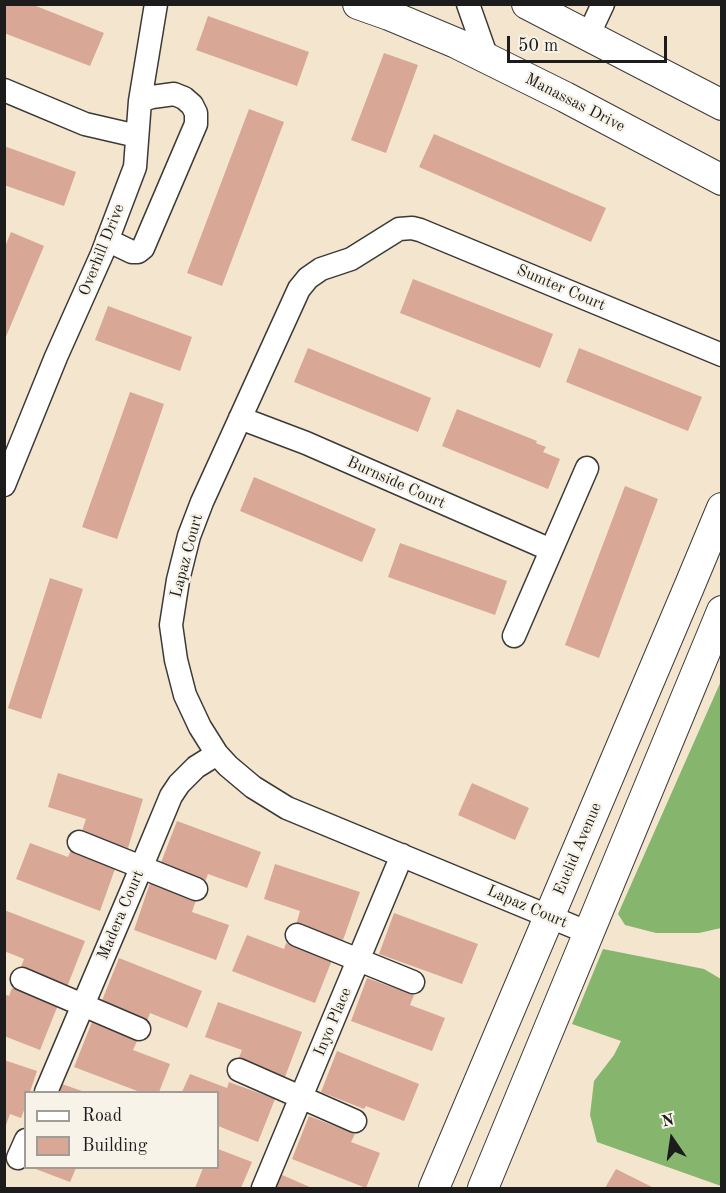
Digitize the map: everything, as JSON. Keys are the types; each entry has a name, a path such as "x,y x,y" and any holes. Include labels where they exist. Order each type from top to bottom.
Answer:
{"main road":[{"name":"Manassas Drive","path":"358,4 456,43 565,97 722,180"},
{"path":"527,4 722,105"},
{"name":"Euclid Avenue","path":"434,1188 722,508"},
{"path":"483,1188 722,611"}],"street":[{"name":"Overhill Drive","path":"4,485 56,357 102,254 135,167 140,101 156,4"},
{"path":"468,4 487,58"},
{"path":"588,36 603,4"},
{"path":"4,90 85,124 137,136"},
{"path":"107,240 132,252 138,252 143,248 196,124 196,113 192,105 184,98 174,94 140,101"},
{"name":"Sumter Court","path":"399,229 420,230 722,355"},
{"name":"Lapaz Court","path":"399,229 351,259 321,268 299,289 202,502 189,536 178,580 171,625 176,660 185,695 200,727 228,766 253,787 286,808 589,933"},
{"name":"Burnside Court","path":"240,418 316,448 551,550"},
{"path":"514,636 587,468"},
{"name":"Madera Court","path":"46,1091 171,796 196,767 218,754"},
{"path":"79,842 195,889"},
{"name":"Inyo Place","path":"263,1188 402,855"},
{"path":"297,934 413,982"},
{"path":"22,979 139,1029"},
{"path":"239,1070 356,1121"}],"green space":[{"path":"721,681 721,928 699,933 656,933 625,925 618,914"},
{"path":"603,949 704,969 721,979 721,1186 597,1142 590,1115 594,1081 614,1055 621,1041 572,1024"}],"building":[{"path":"4,4 31,4 104,33 90,66 4,33"},
{"path":"208,16 309,52 297,86 196,50"},
{"path":"384,53 418,65 386,153 351,140"},
{"path":"249,109 284,122 222,286 187,273"},
{"path":"434,134 606,208 591,242 419,167"},
{"path":"4,146 76,172 64,206 4,185"},
{"path":"11,232 44,246 5,339 4,249"},
{"path":"413,279 553,334 540,368 400,313"},
{"path":"108,306 192,337 180,371 95,340"},
{"path":"308,348 431,398 418,432 294,382"},
{"path":"579,348 702,397 688,431 566,382"},
{"path":"130,392 164,404 117,539 82,527"},
{"path":"457,409 537,441 536,443 546,447 543,452 560,459 548,489 442,446"},
{"path":"254,477 376,529 362,562 240,511"},
{"path":"625,486 658,499 599,658 565,645"},
{"path":"400,543 507,581 495,615 388,577"},
{"path":"50,578 83,589 41,719 8,708"},
{"path":"58,773 143,799 128,848 81,834 86,819 48,807"},
{"path":"472,783 529,808 515,840 458,815"},
{"path":"177,821 261,852 247,888 208,874 205,882 160,865"},
{"path":"30,843 68,857 71,850 116,866 100,911 16,879"},
{"path":"275,864 360,892 343,940 296,925 300,911 264,899"},
{"path":"150,883 196,900 192,912 229,925 216,960 134,930"},
{"path":"4,910 85,941 67,987 20,970 24,959 4,951"},
{"path":"394,913 478,944 462,984 379,954"},
{"path":"247,935 284,949 286,943 332,960 315,1003 232,971"},
{"path":"119,958 202,991 187,1028 150,1013 147,1021 101,1003"},
{"path":"367,978 414,995 410,1005 445,1018 432,1051 351,1021"},
{"path":"12,988 58,1005 40,1050 4,1036 4,994 9,996"},
{"path":"218,1002 302,1032 285,1077 238,1060 242,1050 205,1037"},
{"path":"92,1022 138,1039 133,1050 170,1064 159,1091 137,1091 74,1067"},
{"path":"337,1051 419,1084 404,1121 366,1106 364,1109 321,1092"},
{"path":"4,1060 37,1071 30,1091 24,1091 24,1110 21,1118 10,1114 5,1128"},
{"path":"190,1074 227,1088 229,1082 275,1099 258,1142 219,1126 219,1091 182,1091"},
{"path":"56,1082 82,1091 52,1091"},
{"path":"309,1116 355,1134 351,1142 380,1153 366,1188 292,1159"},
{"path":"219,1149 252,1162 241,1188 195,1188 203,1169 219,1169"},
{"path":"36,1169 76,1169 70,1182"},
{"path":"616,1169 654,1188 605,1188"},
{"path":"280,1174 312,1188 274,1188"}]}
